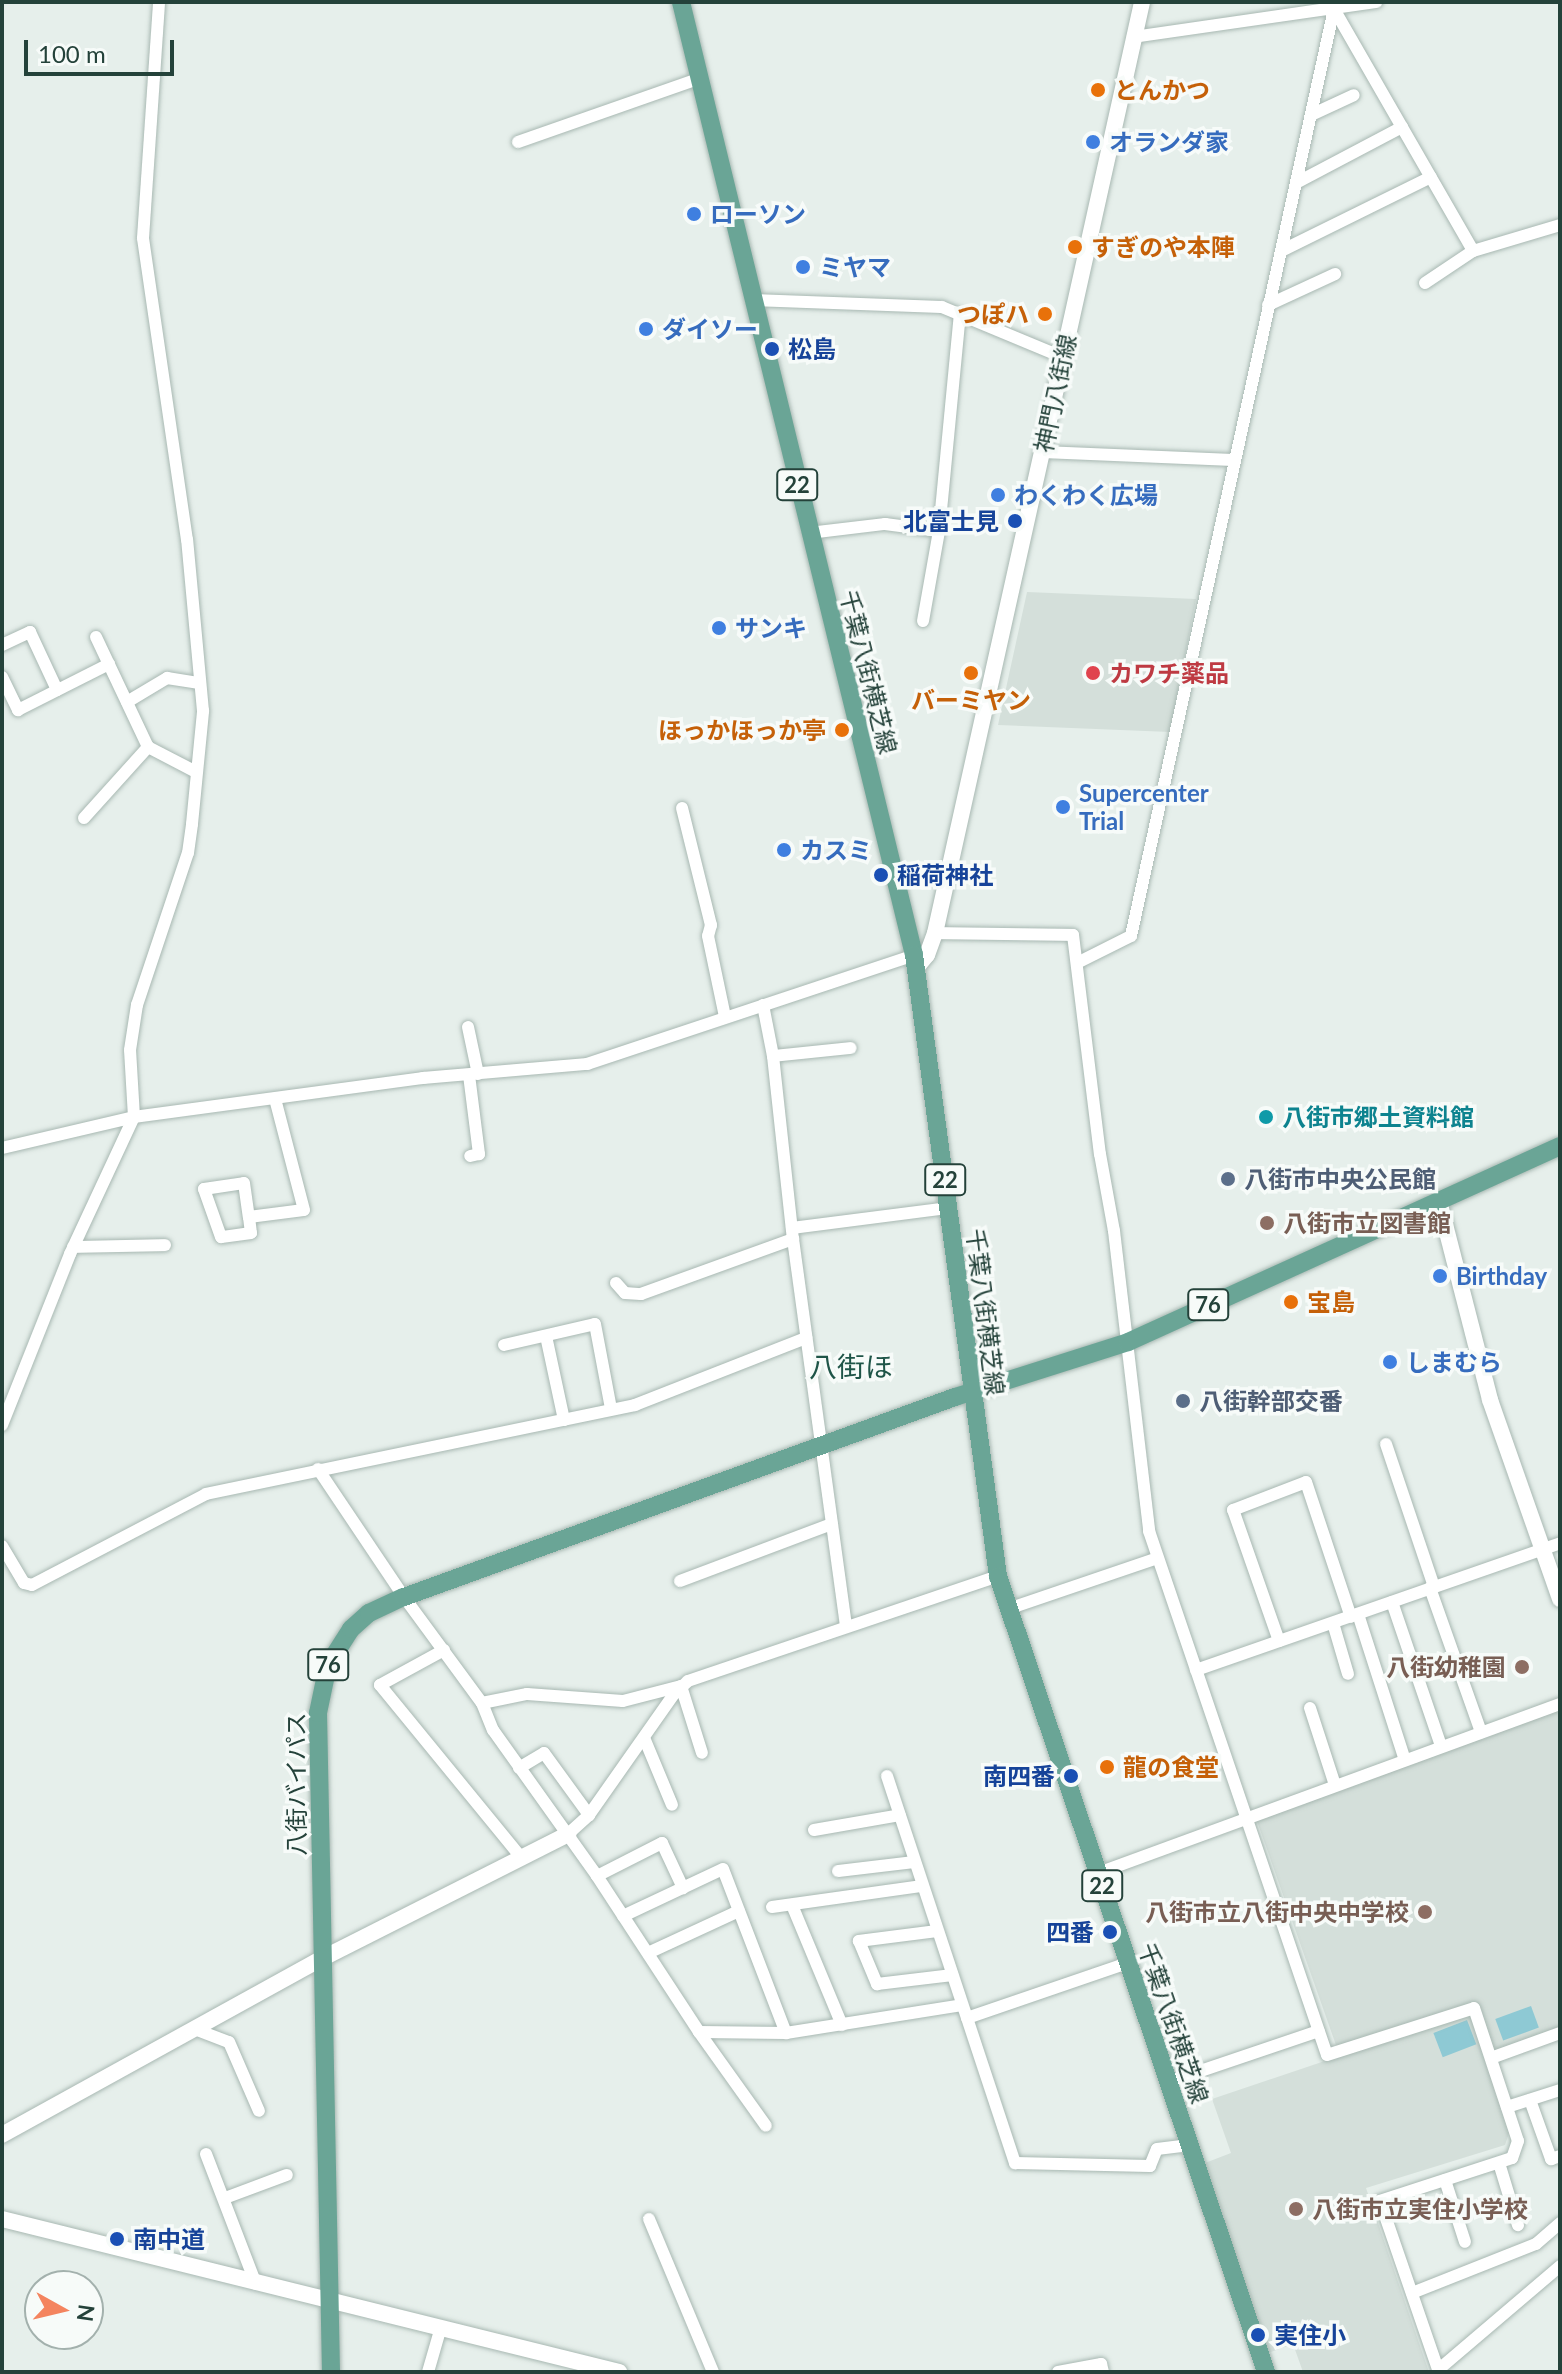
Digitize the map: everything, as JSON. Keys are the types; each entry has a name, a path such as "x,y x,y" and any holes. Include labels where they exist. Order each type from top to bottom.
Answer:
{"main road":[{"name":"千葉八街横芝線","path":"681,2 915,961 998,1576 1266,2372"},
{"name":"76","path":"971,1392 1128,1342 1560,1146"},
{"name":"八街バイパス","path":"331,2372 321,1686 328,1665 351,1629 369,1613 404,1597 971,1392"}],"street":[{"path":"2,1425 73,1247 134,1117 130,1050 137,1005 188,853 203,711 187,540 143,238 159,2"},
{"name":"神門八街線","path":"915,961 927,955 935,933 1142,2"},
{"path":"1133,37 1377,2"},
{"path":"1077,963 1131,936 1334,9"},
{"path":"1334,9 1473,251"},
{"path":"518,142 698,79"},
{"path":"1311,115 1354,95"},
{"path":"1296,183 1402,127"},
{"path":"1281,251 1431,177"},
{"path":"1425,283 1473,251 1560,225"},
{"path":"1268,305 1335,274"},
{"path":"752,300 942,307 1062,357"},
{"path":"923,621 939,531 960,314"},
{"path":"1043,452 1233,460"},
{"path":"809,533 885,524 939,531"},
{"path":"2,645 30,632 57,690"},
{"path":"96,637 148,747 196,772"},
{"path":"2,677 18,710 109,664"},
{"path":"127,702 167,678 200,683"},
{"path":"84,818 148,747"},
{"path":"682,808 711,925 708,936 725,1017"},
{"path":"935,933 1073,935 1128,1342 1149,1531 1327,2055 1474,2008 1518,2141 1512,2158 1380,2201 1438,2371 1560,2266"},
{"path":"2,1148 134,1117 423,1078 587,1064 763,1005 915,961"},
{"path":"763,1005 773,1056 792,1234 846,1625"},
{"path":"468,1027 479,1154 470,1156"},
{"path":"773,1056 851,1048"},
{"path":"249,1217 304,1210 275,1099"},
{"path":"244,1183 249,1217 251,1233 221,1237 204,1189 244,1183"},
{"path":"1439,1201 1490,1400 1560,1599"},
{"path":"616,1283 625,1293 641,1294 792,1234 949,1208"},
{"path":"73,1247 165,1245"},
{"path":"504,1345 595,1324 611,1409"},
{"path":"546,1336 564,1420"},
{"path":"2,1546 24,1583 32,1585 206,1494 635,1405 806,1338"},
{"path":"1386,1444 1481,1732"},
{"path":"318,1469 404,1597 482,1703 493,1730 597,1876 699,2032 766,2126"},
{"path":"1279,1641 1233,1510 1306,1482 1405,1760"},
{"path":"680,1581 832,1524"},
{"path":"1196,1670 1560,1543"},
{"path":"1008,1609 1158,1558"},
{"path":"482,1703 527,1694 623,1701 681,1686 846,1625 998,1576"},
{"path":"1392,1602 1441,1746"},
{"path":"1333,1623 1348,1674"},
{"path":"444,1650 380,1685 520,1856"},
{"path":"2,2135 323,1958 568,1834 589,1815 681,1686"},
{"path":"681,1686 702,1753"},
{"path":"1098,1873 1560,1704"},
{"path":"1310,1708 1335,1785"},
{"path":"645,1740 672,1805"},
{"path":"519,1768 544,1753 589,1815"},
{"path":"887,1776 1015,2163 1150,2166 1157,2149 1190,2145"},
{"path":"814,1830 900,1815"},
{"path":"597,1876 662,1843 683,1888"},
{"path":"838,1871 914,1862"},
{"path":"623,1916 723,1869 786,2033"},
{"path":"772,1907 921,1886"},
{"path":"792,1905 842,2025"},
{"path":"648,1953 739,1911"},
{"path":"937,1931 859,1941 877,1984 952,1975"},
{"path":"967,2018 1128,1963"},
{"path":"699,2032 786,2033 962,2005"},
{"path":"197,2030 229,2042 259,2111"},
{"path":"1168,2082 1319,2031"},
{"path":"1491,2058 1560,2033"},
{"path":"1507,2107 1560,2090"},
{"path":"1530,2100 1551,2159 1560,2156"},
{"path":"206,2154 256,2284"},
{"path":"1499,2163 1518,2225"},
{"path":"225,2198 287,2175"},
{"path":"1445,2180 1465,2242"},
{"path":"2,2219 330,2303 441,2327 619,2372"},
{"path":"649,2219 713,2372"},
{"path":"1412,2293 1536,2244 1560,2223"},
{"path":"428,2372 441,2327"},
{"path":"1058,2372 1101,2364 1103,2372"}],"shaded area":[{"path":"1027,592 1196,599 1170,732 998,725"},
{"name":"八街市立八街中央中学校","path":"1557,1711 1560,1720 1560,2028 1492,2052 1477,2003 1337,2048 1257,1821"},
{"name":"八街市立実住小学校","path":"1470,2012 1510,2130 1505,2145 1366,2188 1429,2372 1303,2372 1293,2344 1265,2354 1205,2163 1231,2153 1212,2099"}],"water":[{"path":"1531,2006 1539,2028 1503,2041 1495,2019"},
{"path":"1467,2020 1476,2044 1443,2057 1433,2033"}],"place":[{"name":"とんかつ","path":"1098,90"},
{"name":"オランダ家","path":"1093,142"},
{"name":"ローソン","path":"694,214"},
{"name":"すぎのや本陣","path":"1075,247"},
{"name":"ミヤマ","path":"803,267"},
{"name":"つぽハ","path":"1045,314"},
{"name":"ダイソー","path":"646,329"},
{"name":"松島","path":"772,349"},
{"name":"わくわく広場","path":"998,495"},
{"name":"北富士見","path":"1015,521"},
{"name":"サンキ","path":"719,628"},
{"name":"バーミヤン","path":"971,673"},
{"name":"カワチ薬品","path":"1093,673"},
{"name":"ほっかほっか亭","path":"842,730"},
{"name":"Supercenter Trial","path":"1063,807"},
{"name":"カスミ","path":"784,850"},
{"name":"稲荷神社","path":"881,875"},
{"name":"八街市郷土資料館","path":"1266,1117"},
{"name":"八街市中央公民館","path":"1228,1179"},
{"name":"八街市立図書館","path":"1267,1223"},
{"name":"Birthday","path":"1440,1276"},
{"name":"宝島","path":"1291,1302"},
{"name":"しまむら","path":"1390,1362"},
{"name":"八街幹部交番","path":"1183,1401"},
{"name":"八街幼稚園","path":"1522,1667"},
{"name":"龍の食堂","path":"1107,1767"},
{"name":"南四番","path":"1071,1776"},
{"name":"八街市立八街中央中学校","path":"1425,1912"},
{"name":"四番","path":"1110,1932"},
{"name":"八街市立実住小学校","path":"1296,2209"},
{"name":"南中道","path":"117,2239"},
{"name":"実住小","path":"1258,2335"}],"district":[{"name":"八街ほ","path":"851,1366"}]}
